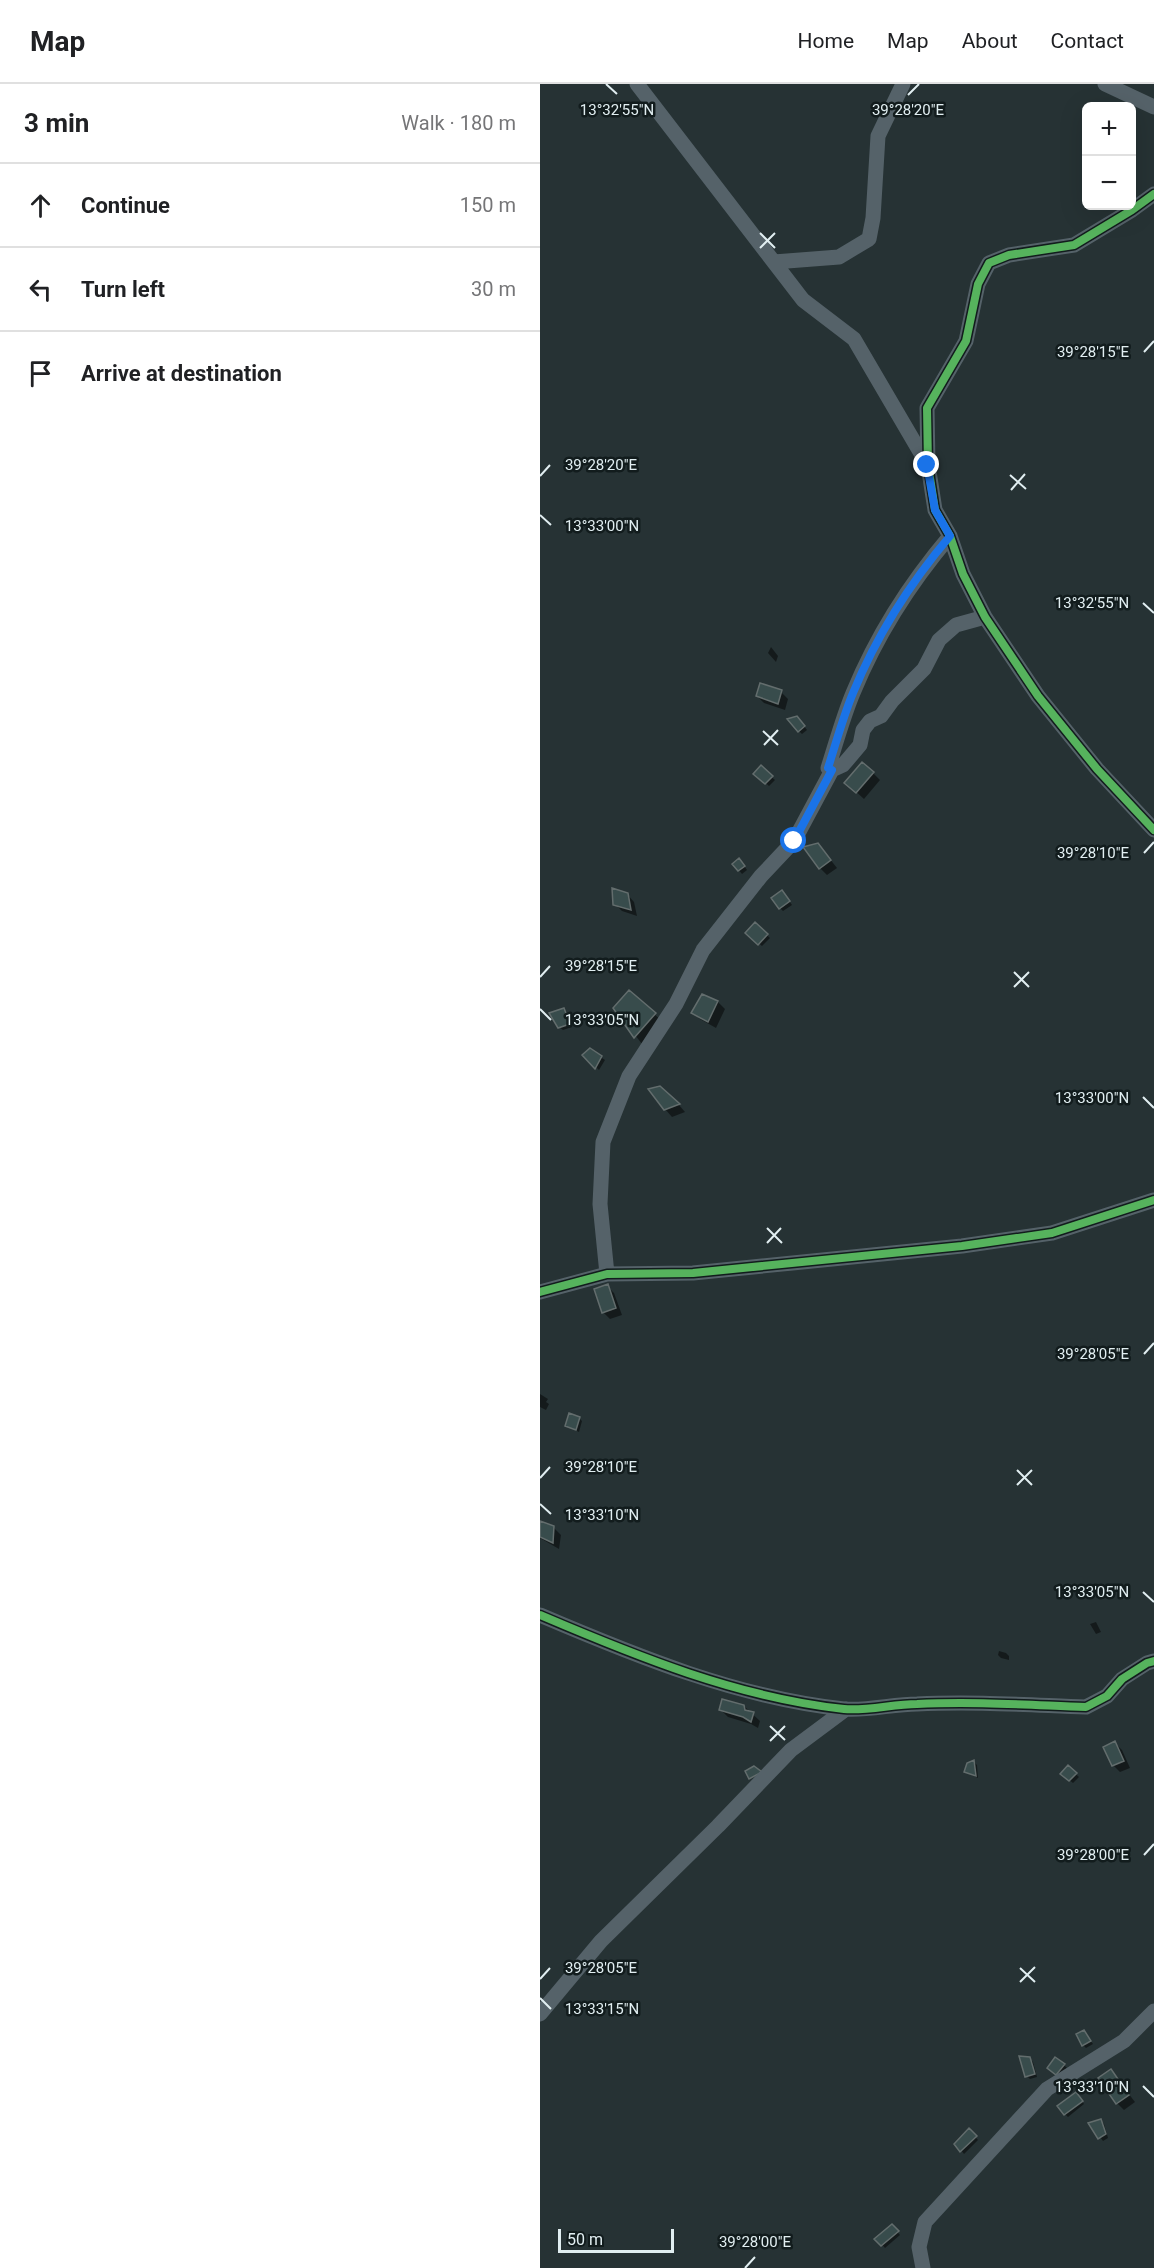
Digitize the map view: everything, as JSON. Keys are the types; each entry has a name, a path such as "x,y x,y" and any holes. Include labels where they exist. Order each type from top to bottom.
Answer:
{"street":[{"path":"637,84 803,300 854,339 927,465"},
{"path":"774,262 839,257 868,239 873,218 878,136 903,84"},
{"path":"1105,84 1154,107"},
{"path":"1154,194 1074,245 1009,255 989,263 978,284 966,341 927,408 927,465 935,510 950,536 963,574 985,617 1038,696 1097,769 1154,830"},
{"path":"832,770 828,768 865,665 929,560 950,536"},
{"path":"607,1274 600,1204 603,1142 629,1076 676,1004 703,950 761,876 794,841 832,770 843,765 860,745 863,730 870,721 881,716 892,701 924,669 939,640 956,625 985,617"},
{"path":"540,1292 607,1274 693,1273 973,1244 1052,1233 1154,1200"},
{"path":"540,1615 609,1645 690,1673 768,1695 846,1709 918,1704 1086,1707 1107,1696 1122,1679 1154,1661"},
{"path":"540,2014 602,1941 791,1750 846,1709"},
{"path":"923,2268 918,2247 925,2222 1047,2089 1124,2041 1154,2011"}],"building":[{"path":"760,683 782,690 778,704 756,696"},
{"path":"797,716 805,726 798,732 787,719"},
{"path":"862,762 874,772 856,793 844,783"},
{"path":"761,765 773,776 765,784 753,774"},
{"path":"818,843 831,860 819,869 803,847"},
{"path":"739,858 745,866 738,871 732,864"},
{"path":"612,888 628,893 631,910 613,905"},
{"path":"782,890 790,901 779,909 771,898"},
{"path":"755,922 768,934 758,945 745,933"},
{"path":"629,990 656,1013 634,1038 613,1008"},
{"path":"702,994 718,1001 708,1022 691,1013"},
{"path":"564,1008 570,1024 558,1028 549,1013"},
{"path":"590,1048 602,1056 595,1069 582,1055"},
{"path":"660,1086 680,1104 664,1110 648,1089"},
{"path":"608,1284 616,1308 602,1313 594,1289"},
{"path":"569,1413 580,1417 576,1430 565,1426"},
{"path":"540,1521 554,1526 553,1543 540,1537"},
{"path":"722,1699 744,1705 745,1710 754,1712 751,1722 743,1717 719,1710"},
{"path":"1115,1741 1124,1761 1112,1766 1103,1747"},
{"path":"974,1760 976,1776 964,1772 967,1763"},
{"path":"1068,1765 1077,1773 1069,1781 1060,1774"},
{"path":"754,1766 762,1772 749,1779 745,1771"},
{"path":"1084,2030 1091,2041 1082,2046 1076,2034"},
{"path":"1019,2056 1030,2057 1035,2074 1025,2077"},
{"path":"1055,2057 1065,2064 1056,2075 1047,2068"},
{"path":"1111,2069 1129,2095 1116,2104 1098,2078"},
{"path":"1076,2092 1083,2101 1064,2115 1057,2106"},
{"path":"1101,2119 1106,2134 1098,2139 1088,2123"},
{"path":"969,2128 977,2136 960,2152 954,2144"},
{"path":"892,2224 899,2231 881,2246 874,2239"}],"cycle path":[{"path":"1154,194 1074,245 1009,255 989,263 978,284 966,341 927,408 928,465 935,510 950,536 963,574 985,617 1038,696 1097,769 1154,830"},
{"path":"540,1292 607,1274 693,1273 962,1246 1052,1233 1154,1200"},
{"path":"540,1615 651,1660 727,1685 766,1695 844,1709 959,1703 1086,1707 1107,1696 1122,1679 1154,1661"}],"route":[{"path":"794,841 832,770 828,768 865,665 929,560 950,536 935,510 927,465"}]}
